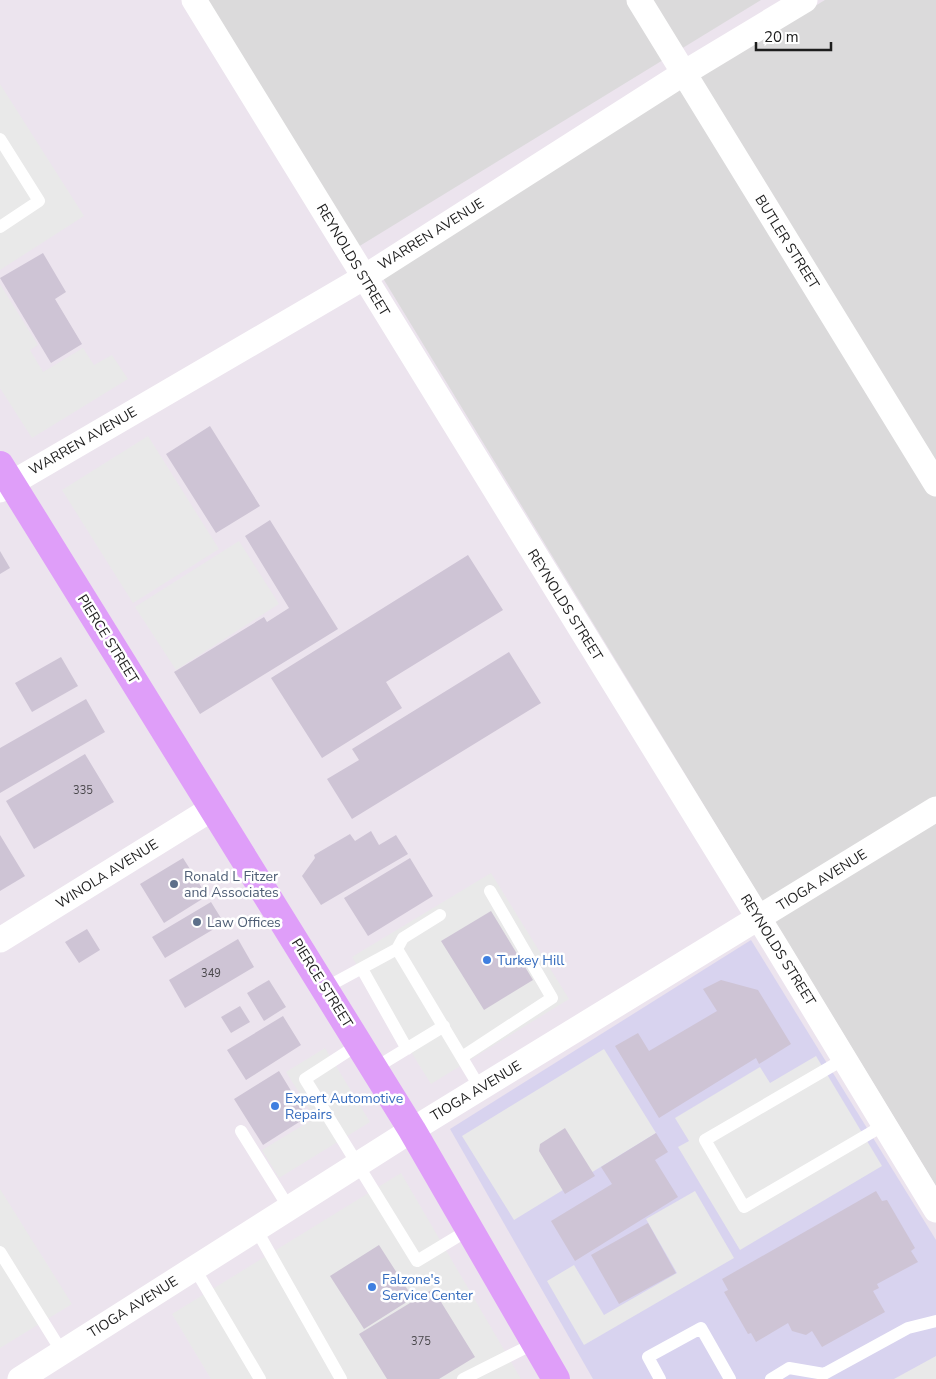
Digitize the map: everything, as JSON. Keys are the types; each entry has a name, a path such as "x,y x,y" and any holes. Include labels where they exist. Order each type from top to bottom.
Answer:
{"main road":[{"name":"PIERCE STREET","path":"4,479 375,1068 556,1379"}],"street":[{"name":"REYNOLDS STREET","path":"194,0 936,1210"},
{"name":"BUTLER STREET","path":"639,0 936,484"},
{"name":"WARREN AVENUE","path":"4,479 363,278 684,73 805,0"},
{"name":"WINOLA AVENUE","path":"0,940 213,808"},
{"name":"TIOGA AVENUE","path":"20,1379 412,1130 936,809"}],"lane":[{"path":"0,139 39,202 0,227"},
{"path":"462,1056 552,998 490,891"},
{"path":"325,988 397,949 402,938 440,915"},
{"path":"397,949 480,1088"},
{"path":"362,969 407,1049"},
{"path":"375,1068 444,1026"},
{"path":"359,1044 305,1079 417,1261 470,1229"},
{"path":"844,1059 705,1140 744,1206 884,1125"},
{"path":"241,1131 290,1208"},
{"path":"256,1229 341,1379"},
{"path":"0,1252 62,1352"},
{"path":"195,1268 260,1379"},
{"path":"771,1379 789,1368 824,1374 908,1328 936,1321"},
{"path":"660,1379 648,1356 701,1328 730,1379"},
{"path":"463,1379 535,1343"}],"shaded area":[{"path":"205,0 761,0 358,247"},
{"path":"825,0 936,0 936,1186 378,270"},
{"path":"0,84 84,216 0,270"},
{"path":"0,284 38,345 30,350 43,372 83,348 94,365 112,355 128,379 32,438 0,388"},
{"path":"148,436 219,549 133,603 62,490"},
{"path":"239,541 279,604 176,670 135,607"},
{"path":"491,873 569,999 431,1084 352,957"},
{"path":"751,940 936,1240 936,1379 593,1379 450,1129"},
{"path":"325,1048 370,1122 279,1178 262,1150 315,1118 286,1072"},
{"path":"604,1049 656,1133 514,1220 462,1136"},
{"path":"816,1056 882,1166 740,1250 678,1147 689,1141 675,1118 760,1067 770,1083"},
{"path":"401,1173 521,1379 211,1379 172,1314"},
{"path":"0,1189 72,1304 0,1348"},
{"path":"695,1191 734,1258 584,1345 547,1281 574,1265 604,1315 677,1273 646,1219"},
{"path":"936,1356 936,1379 894,1379"}],"building":[{"path":"43,253 66,292 55,299 82,344 51,363 0,278"},
{"path":"210,426 260,506 216,533 166,454"},
{"path":"270,520 338,629 200,714 174,672 264,617 267,622 289,608 245,536"},
{"path":"0,551 10,568 0,574"},
{"path":"468,555 503,610 386,682 402,708 322,758 271,678"},
{"path":"509,652 541,703 352,819 327,779 359,760 352,749"},
{"path":"61,657 78,686 32,712 15,683"},
{"path":"86,699 105,732 0,793 0,748"},
{"path":"85,754 114,802 34,849 6,801"},
{"path":"371,831 379,845 396,835 408,854 321,905 302,876 315,858 314,855 350,834 355,841"},
{"path":"0,835 25,876 0,891"},
{"path":"183,858 207,896 164,923 140,884"},
{"path":"410,858 433,896 368,936 344,898"},
{"path":"211,902 224,923 165,958 152,937"},
{"name":"Turkey Hill","path":"491,911 533,980 484,1010 441,941"},
{"path":"87,929 100,950 79,963 65,942"},
{"path":"238,939 254,967 185,1008 169,980"},
{"path":"269,980 286,1007 264,1021 247,993"},
{"path":"721,980 758,990 791,1044 759,1064 756,1058 659,1118 615,1046 638,1033 649,1051 717,1011 703,989"},
{"path":"240,1006 250,1022 231,1033 221,1017"},
{"path":"283,1016 301,1045 246,1080 227,1050"},
{"path":"279,1071 307,1117 263,1145 234,1099"},
{"path":"565,1128 595,1176 565,1194 539,1151 540,1144"},
{"path":"656,1133 668,1152 655,1160 678,1197 575,1261 551,1221 612,1184 601,1167"},
{"path":"876,1191 882,1201 887,1200 915,1248 911,1251 918,1262 877,1284 879,1288 873,1291 885,1312 822,1347 812,1331 806,1335 792,1331 788,1323 756,1342 751,1333 748,1334 724,1292 728,1290 722,1279"},
{"path":"648,1223 676,1273 619,1304 591,1255"},
{"name":"Falzone's Service Center","path":"379,1245 413,1298 364,1329 330,1276"},
{"path":"433,1289 475,1357 439,1379 387,1379 359,1334"}],"place":[{"name":"Ronald L Fitzer and Associates","path":"174,884"},
{"name":"Law Offices","path":"197,922"},
{"name":"Turkey Hill","path":"487,960"},
{"name":"Expert Automotive Repairs","path":"275,1106"},
{"name":"Falzone's Service Center","path":"372,1287"}]}
